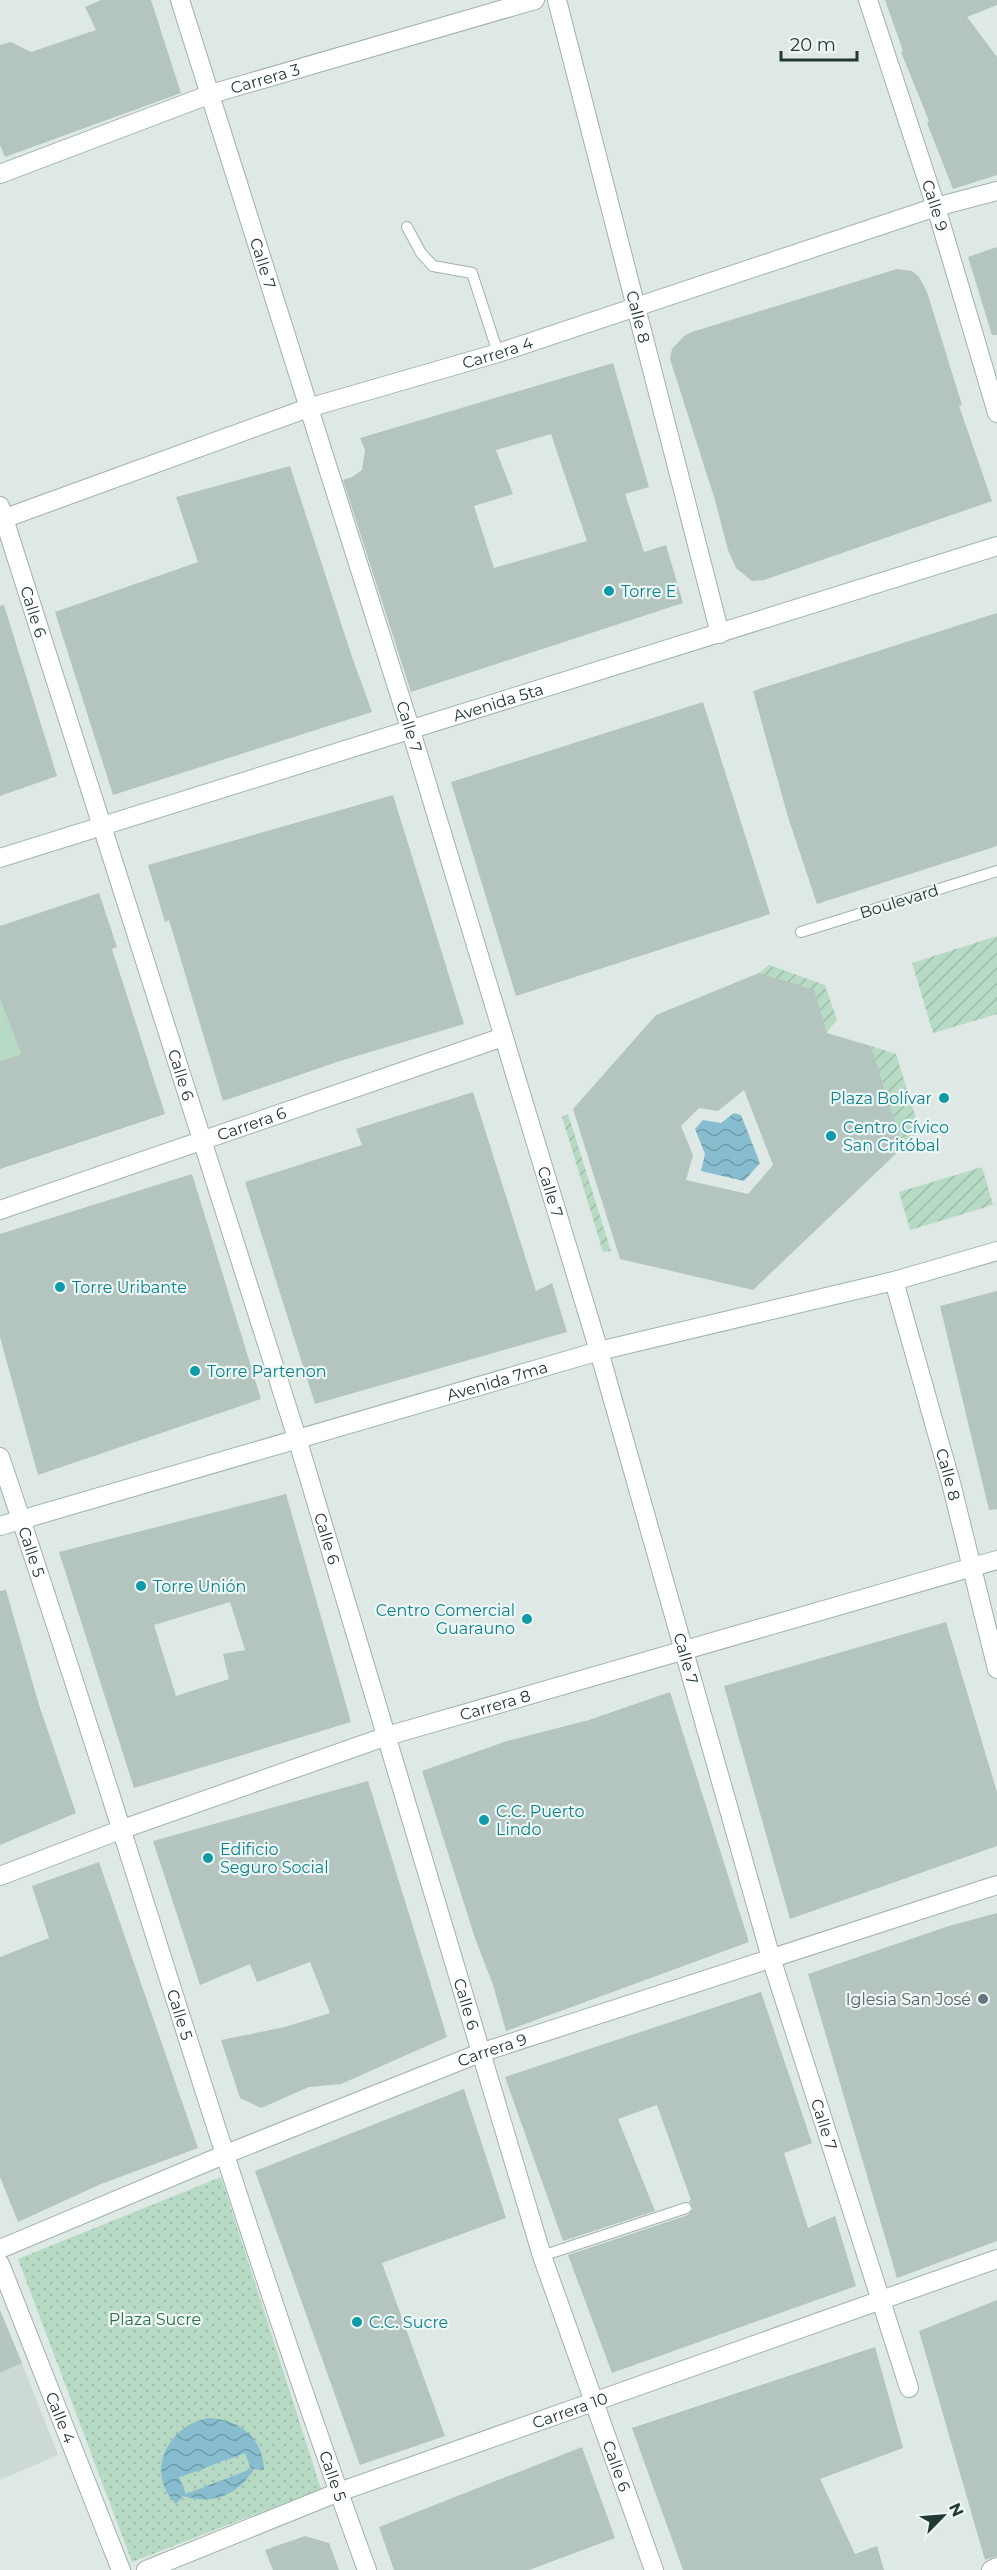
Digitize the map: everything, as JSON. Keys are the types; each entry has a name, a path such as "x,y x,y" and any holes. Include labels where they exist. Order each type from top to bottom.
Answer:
{"street":[{"name":"Calle 7","path":"180,0 411,730 599,1351 771,1958 909,2388"},
{"name":"Carrera 3","path":"0,174 211,94 535,0"},
{"name":"Calle 8","path":"557,0 720,634"},
{"name":"Calle 9","path":"868,0 936,207 997,413"},
{"name":"Carrera 4","path":"1,515 308,408 498,353 936,207 997,191"},
{"name":"Calle 6","path":"1,515 297,1438 542,2256 654,2570"},
{"name":"Avenida 5ta","path":"0,858 997,546"},
{"name":"Carrera 6","path":"0,1210 503,1037"},
{"name":"Avenida 7ma","path":"0,1526 599,1351 894,1281 997,1251"},
{"name":"Calle 8","path":"894,1281 951,1484 997,1669"},
{"name":"Calle 5","path":"0,1457 226,2154 367,2570"},
{"name":"Carrera 8","path":"0,1876 120,1830 387,1736 997,1560"},
{"name":"Carrera 9","path":"0,2249 226,2154 480,2053 997,1885"},
{"name":"Carrera 10","path":"146,2570 339,2492 997,2259"},
{"name":"Calle 4","path":"0,2264 121,2570"},
{"path":"991,2570 997,2567"}],"lane":[{"path":"407,227 421,254 434,266 462,269 472,273 498,353"},
{"name":"Boulevard","path":"801,932 997,871"},
{"path":"542,2256 686,2208"}],"shaded area":[{"path":"22,2363 58,2455 0,2480 0,2373"}],"green space":[{"path":"997,936 997,1014 933,1033 912,963"},
{"path":"769,965 825,985 837,1020 827,1032 759,973"},
{"path":"0,996 21,1054 0,1061"},
{"path":"871,1046 896,1054 920,1131 903,1147"},
{"path":"568,1114 611,1251 603,1252 562,1117"},
{"path":"982,1167 993,1205 910,1230 899,1192"},
{"name":"Plaza Sucre","path":"221,2177 321,2489 132,2562 18,2259"}],"water":[{"path":"734,1113 741,1115 760,1163 744,1181 701,1171 705,1154 695,1129 703,1120 721,1123"},
{"path":"208,2418 220,2419 240,2426 248,2432 259,2449 264,2470 254,2469 240,2486 223,2496 214,2499 194,2499 183,2496 176,2504 162,2478 162,2465 165,2452 172,2440 194,2423","holes":["245,2453 251,2469 233,2476 230,2474 231,2477 206,2486 205,2483 204,2487 186,2494 179,2477 198,2471 199,2473 200,2470 225,2460 226,2463 227,2460"]}],"building":[{"path":"101,0 151,0 181,93 5,157 0,145 0,45 11,42 31,52 96,30 85,7"},
{"path":"885,0 997,0 997,5 967,17 997,57 997,175 953,189 901,52 903,51"},
{"path":"997,247 997,335 992,335 968,257"},
{"path":"897,269 912,271 919,277 927,292 962,405 959,406 992,501 764,580 752,581 736,568 728,550 715,500 670,359 672,349 684,336 692,332"},
{"path":"613,363 649,487 625,494 644,552 666,545 683,603 411,692 343,480 362,470 365,450 360,438","holes":["551,434 587,541 494,568 474,506 513,494 496,450"]},
{"path":"290,466 372,712 113,795 55,612 198,562 176,497"},
{"path":"4,605 57,776 0,796 0,606"},
{"path":"997,613 997,846 817,904 788,817 753,691"},
{"path":"703,702 770,914 516,996 451,782"},
{"path":"393,795 464,1024 340,1061 223,1101 169,920 165,922 148,865"},
{"path":"99,893 117,947 112,949 165,1114 0,1169 0,1061 21,1054 0,998 0,926"},
{"name":"Centro Cívico San Critóbal","path":"759,973 814,990 827,1033 871,1046 903,1147 753,1290 620,1259 573,1109 656,1015","holes":["744,1090 773,1165 748,1194 686,1180 693,1155 681,1126 699,1108 718,1111"]},
{"path":"473,1092 536,1291 552,1283 567,1332 315,1404 245,1182 362,1145 356,1129"},
{"path":"192,1174 261,1399 38,1475 0,1337 0,1234"},
{"path":"997,1291 997,1509 989,1510 940,1306"},
{"path":"286,1494 351,1722 134,1788 59,1552","holes":["230,1602 245,1650 223,1654 229,1679 176,1696 154,1625"]},
{"path":"6,1590 39,1705 76,1813 0,1845 0,1591"},
{"path":"946,1622 997,1792 997,1846 790,1919 724,1686"},
{"path":"670,1692 749,1942 506,2031 422,1771 507,1741 589,1720"},
{"path":"368,1781 447,2037 341,2084 309,2087 261,2108 240,2098 221,2040 285,2027 330,2013 310,1962 257,1982 250,1964 200,1985 153,1841"},
{"path":"99,1862 198,2148 101,2184 18,2222 0,2177 0,1957 49,1938 32,1886"},
{"path":"997,1913 997,2241 897,2278 808,1974 949,1926"},
{"path":"761,1992 812,2143 784,2153 808,2228 835,2216 856,2286 612,2373 568,2255 688,2215 693,2209 657,2105 618,2119 655,2211 563,2241 505,2077"},
{"path":"464,2089 506,2218 382,2263 445,2436 360,2465 255,2171"},
{"path":"997,2300 997,2556 985,2560 919,2331"},
{"path":"0,2310 22,2363 0,2373"},
{"path":"875,2347 903,2448 820,2479 855,2554 877,2546 884,2570 683,2570 632,2428"},
{"path":"582,2447 615,2538 529,2570 394,2570 379,2527"},
{"path":"305,2536 329,2543 339,2570 273,2570 265,2550"}],"place":[{"name":"Torre E","path":"609,591"},
{"name":"Plaza Bolívar","path":"944,1098"},
{"name":"Centro Cívico San Critóbal","path":"831,1136"},
{"name":"Torre Uribante","path":"60,1287"},
{"name":"Torre Partenon","path":"195,1371"},
{"name":"Torre Unión","path":"141,1586"},
{"name":"Centro Comercial Guarauno","path":"527,1619"},
{"name":"C.C. Puerto Lindo","path":"484,1820"},
{"name":"Edificio Seguro Social","path":"208,1858"},
{"name":"Iglesia San José","path":"983,1999"},
{"name":"C.C. Sucre","path":"357,2322"}]}
